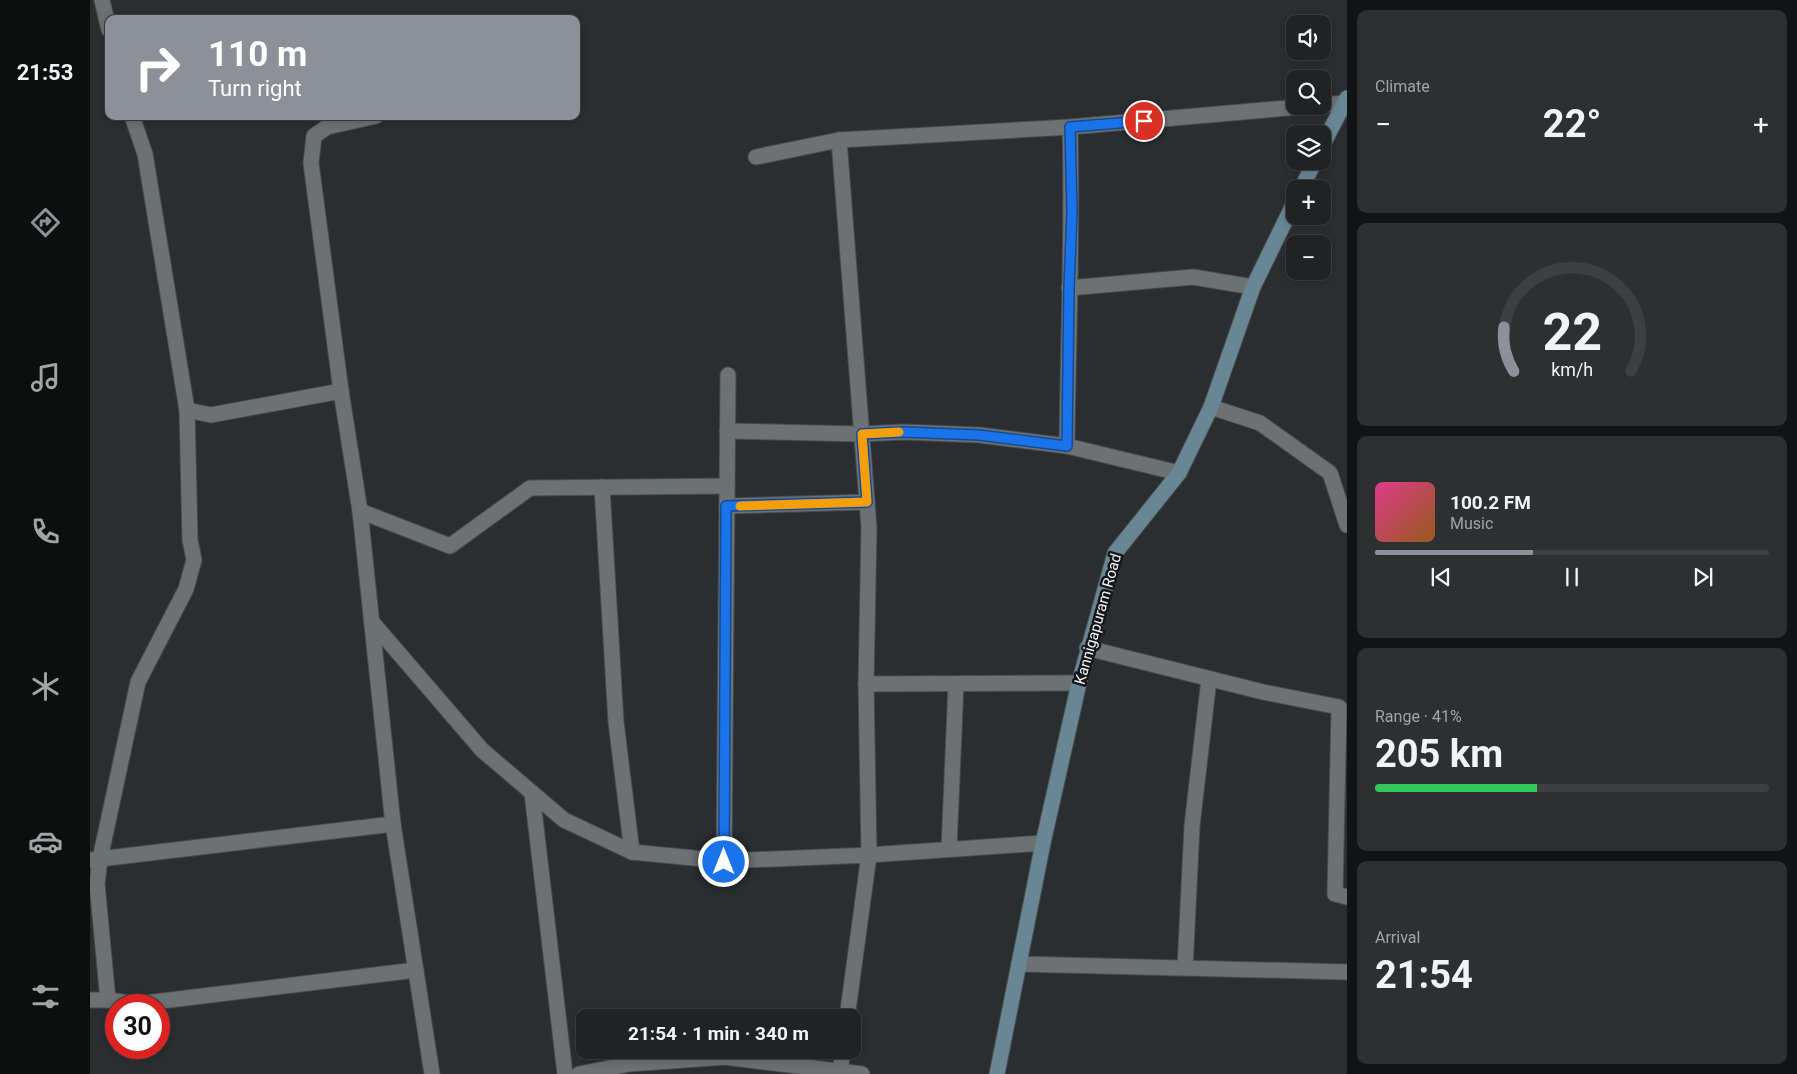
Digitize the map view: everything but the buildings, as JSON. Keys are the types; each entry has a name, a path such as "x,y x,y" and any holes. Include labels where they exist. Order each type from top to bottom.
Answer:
{"street":[{"path":"102,0 106,15"},
{"path":"1331,103 1345,101"},
{"path":"1331,128 1345,101"},
{"path":"756,157 839,140 1070,127 1286,108"},
{"path":"107,994 95,859 138,682 186,589 194,560 190,540 187,410 145,154 133,120"},
{"path":"358,120 327,127 314,136 311,163 341,391 360,511 393,824 432,1074"},
{"path":"1067,446 1072,212 1070,127"},
{"path":"839,140 869,528 866,684 869,855 849,1009"},
{"name":"Kannigapuram Road","path":"997,1074 1043,843 1078,683 1115,553 1179,473 1211,407 1253,287 1286,219"},
{"path":"1069,288 1193,277 1253,287"},
{"path":"724,862 728,375"},
{"path":"187,410 211,415 341,391"},
{"path":"1211,407 1260,423 1330,473 1347,525"},
{"path":"727,431 862,434 904,432 979,435 1067,446 1179,473"},
{"path":"360,511 450,546 530,488 727,486"},
{"path":"602,487 616,722 632,852"},
{"path":"726,506 867,502"},
{"path":"372,622 482,750 564,820 632,852 724,862 869,855 1043,843"},
{"path":"1088,648 1263,692 1340,707 1334,894 1347,897"},
{"path":"1185,968 1192,826 1209,678"},
{"path":"866,684 1078,683"},
{"path":"949,849 956,684"},
{"path":"532,793 565,1074"},
{"path":"95,859 393,824"},
{"path":"1019,964 1347,972"},
{"path":"170,1000 416,970"},
{"path":"90,1000 105,1000"},
{"path":"579,1074 629,1064 725,1057 862,1074"},
{"path":"840,1072 842,1059"}],"slow traffic":[{"path":"740,506 867,502 862,434 899,432"}],"route":[{"path":"724,862 726,506 867,502 862,434 904,432 979,435 1067,446 1072,212 1070,127 1144,121"}]}
